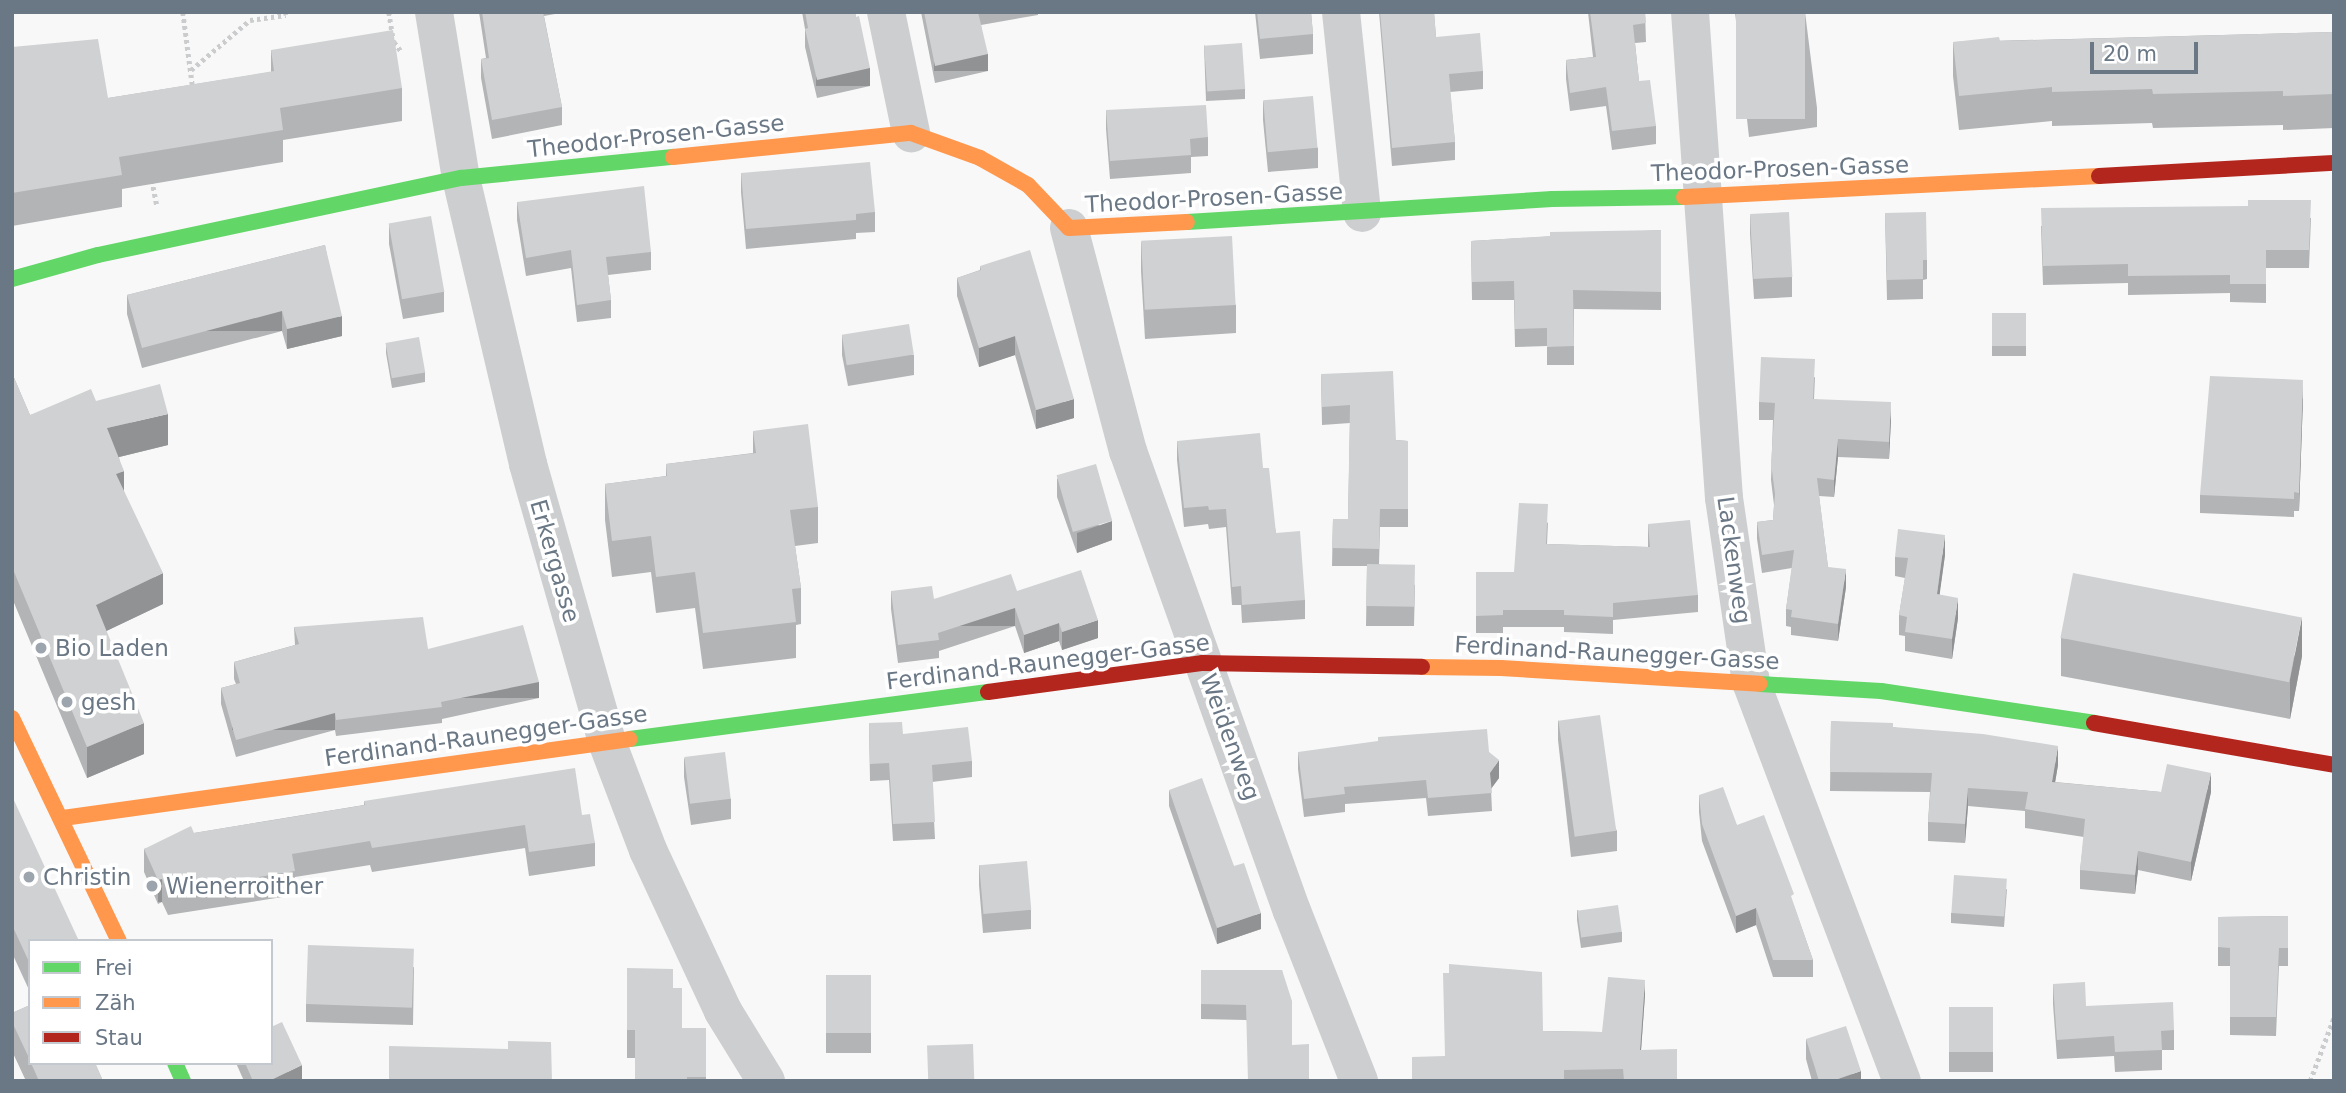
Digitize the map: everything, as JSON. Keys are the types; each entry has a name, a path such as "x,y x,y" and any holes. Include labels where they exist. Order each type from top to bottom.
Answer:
{"street":[{"name":"Erkergasse","path":"434,12 461,178 528,464 607,742 648,850 723,1011 766,1081"},
{"path":"886,12 911,134"},
{"path":"1341,12 1362,213"},
{"name":"Lackenweg","path":"1690,12 1724,498 1751,682 1902,1081"},
{"name":"Theodor-Prosen-Gasse","path":"12,279 98,255 461,178 911,134 979,158 1028,185 1069,228 1362,213 1552,199 1702,197 2334,163"},
{"name":"Weidenweg","path":"1069,228 1128,451 1292,911 1359,1081"},
{"name":"Ferdinand-Raunegger-Gasse","path":"62,818 1203,663 1501,668 1881,691 2035,713 2334,765"},
{"path":"12,718 118,939"},
{"path":"176,1065 183,1081"}],"path":[{"path":"183,12 193,90"},
{"path":"191,70 250,20 286,15 285,12"},
{"path":"389,12 394,42 402,53"},
{"path":"182,92 206,88"},
{"path":"150,168 164,241"},
{"path":"2310,1081 2334,1017"}],"building":[{"path":"482,12 543,12 562,107 492,120 481,59 489,58"},
{"path":"805,12 855,12 856,17 859,16 870,68 817,80 805,29 808,28"},
{"path":"924,12 978,12 988,54 935,66"},
{"path":"1257,12 1311,12 1313,34 1260,39"},
{"path":"1380,12 1434,12 1436,37 1480,33 1483,71 1449,74 1455,142 1392,148"},
{"path":"1590,12 1645,12 1646,23 1633,25 1639,81 1650,80 1656,126 1612,131 1606,87 1570,93 1566,60 1596,57"},
{"path":"1736,12 1805,12 1805,119 1736,119"},
{"path":"393,30 402,88 280,108 283,130 119,157 122,175 12,193 12,47 98,39 108,98 274,71 271,50"},
{"path":"2334,32 2334,94 2283,96 2283,91 2153,94 2152,89 2052,92 2052,87 1959,96 1953,42 1999,37 2000,41"},
{"path":"1242,43 1245,89 1207,92 1204,46"},
{"path":"1313,96 1318,148 1268,152 1263,100"},
{"path":"1206,105 1208,137 1190,139 1191,155 1110,161 1106,110"},
{"path":"870,162 875,212 856,214 856,220 746,229 741,173"},
{"path":"644,186 651,252 606,257 611,300 577,305 571,250 526,258 517,202"},
{"path":"2248,200 2311,200 2309,250 2266,250 2266,284 2230,284 2230,275 2128,276 2128,264 2043,266 2041,208 2248,206"},
{"path":"1789,212 1792,277 1753,279 1750,214"},
{"path":"1926,212 1927,260 1923,260 1923,279 1887,280 1885,213"},
{"path":"431,216 444,292 402,299 389,223"},
{"path":"1661,230 1661,292 1573,290 1574,346 1547,347 1547,328 1515,329 1514,281 1472,282 1471,241 1550,236 1550,232"},
{"path":"1232,236 1236,305 1145,310 1141,241"},
{"path":"325,245 342,316 287,329 282,311 142,348 127,295"},
{"path":"1030,250 1074,399 1036,410 1015,336 979,348 957,278 981,270 980,266"},
{"path":"1992,313 2026,313 2026,346 1992,346"},
{"path":"909,324 914,355 847,365 842,335"},
{"path":"419,337 425,372 392,378 386,343"},
{"path":"1761,357 1815,359 1813,399 1891,402 1889,442 1838,439 1834,480 1817,478 1828,567 1846,569 1838,624 1791,617 1792,610 1786,609 1794,550 1762,555 1757,522 1773,520 1775,494 1771,463 1775,403 1759,402"},
{"path":"1393,371 1396,440 1408,441 1408,509 1380,509 1379,549 1332,548 1333,519 1348,519 1350,405 1322,407 1321,374"},
{"path":"12,373 30,415 91,389 96,401 160,384 168,414 107,428 124,471 116,474 163,573 96,605 144,723 87,747 12,567"},
{"path":"2210,376 2303,380 2299,493 2294,492 2294,499 2200,495"},
{"path":"808,424 818,507 790,510 801,588 792,589 796,622 703,633 695,572 656,577 651,536 612,541 605,484 667,476 666,464 756,453 753,431"},
{"path":"1260,433 1263,468 1269,468 1276,533 1300,531 1305,600 1242,605 1241,586 1232,587 1226,509 1209,510 1208,506 1184,508 1177,441"},
{"path":"1096,464 1112,521 1073,532 1057,475"},
{"path":"1519,503 1548,504 1546,544 1650,547 1648,524 1690,520 1698,595 1613,603 1613,617 1564,615 1564,610 1503,610 1503,615 1476,616 1476,572 1514,572"},
{"path":"1898,529 1945,535 1937,594 1958,598 1952,639 1905,632 1907,617 1899,615 1908,558 1895,557"},
{"path":"1367,564 1415,565 1414,607 1366,606"},
{"path":"1081,570 1098,620 1062,632 1059,623 1024,635 1015,608 938,633 939,640 898,645 891,591 932,586 934,599 1011,574 1017,591"},
{"path":"2073,573 2302,617 2289,682 2060,638"},
{"path":"423,617 428,649 523,625 539,682 441,702 442,707 336,720 335,713 236,740 221,688 240,683 234,662 299,644 294,627"},
{"path":"1600,715 1616,831 1575,837 1558,721"},
{"path":"1831,721 1893,723 1893,727 1983,734 2058,746 2052,782 2161,792 2167,764 2211,773 2191,862 2138,851 2135,875 2080,870 2085,819 2025,809 2028,792 1968,788 1965,824 1928,822 1932,773 1830,772"},
{"path":"902,722 903,734 968,727 972,761 932,765 935,822 893,824 889,763 870,764 869,723"},
{"path":"1487,729 1489,752 1499,760 1490,773 1492,793 1428,798 1426,780 1344,787 1345,794 1304,799 1298,752 1378,741 1378,737"},
{"path":"725,752 731,799 690,804 684,757"},
{"path":"575,768 582,815 590,814 595,843 529,852 525,825 372,848 370,841 292,854 295,871 168,892 162,879 158,880 144,849 191,826 194,833 365,805 364,801"},
{"path":"1202,778 1234,866 1244,863 1261,913 1217,928 1169,790"},
{"path":"1723,787 1737,825 1764,815 1794,894 1791,896 1813,960 1773,960 1756,908 1736,916 1702,824 1699,795"},
{"path":"12,796 78,939 28,939 28,960 12,925"},
{"path":"1027,861 1031,910 983,914 979,865"},
{"path":"1954,875 2007,879 2004,917 1951,913"},
{"path":"1618,905 1622,932 1581,937 1577,911"},
{"path":"2288,916 2288,948 2279,948 2276,1017 2230,1017 2230,948 2218,947 2218,917"},
{"path":"308,945 414,949 412,1008 306,1004"},
{"path":"1449,964 1542,972 1543,1031 1602,1032 1608,977 1645,980 1640,1050 1677,1049 1677,1081 1624,1081 1623,1069 1564,1070 1564,1081 1412,1081 1412,1057 1445,1056 1443,973 1449,973"},
{"path":"627,968 673,969 673,988 682,988 682,1028 706,1028 706,1077 687,1077 687,1081 635,1081 635,1030 627,1030"},
{"path":"1201,970 1282,970 1292,1001 1292,1045 1309,1044 1309,1081 1248,1081 1246,1005 1201,1004"},
{"path":"826,975 871,975 871,1033 826,1033"},
{"path":"2085,982 2086,1006 2173,1002 2174,1030 2161,1031 2162,1050 2115,1052 2114,1036 2057,1040 2053,984"},
{"path":"28,1006 28,1056 12,1022 12,1013"},
{"path":"1949,1007 1993,1007 1993,1052 1949,1052"},
{"path":"282,1022 302,1065 269,1081 253,1081 246,1065 273,1065 273,1026"},
{"path":"1846,1026 1861,1071 1832,1081 1819,1081 1806,1039"},
{"path":"508,1041 551,1042 552,1081 389,1081 389,1046 508,1049"},
{"path":"973,1044 974,1081 928,1081 927,1046"},
{"path":"32,1065 96,1065 103,1081 39,1081"}],"traffic: fast":[{"path":"12,279 98,255 461,178 673,157"},
{"path":"1187,222 1552,199 1684,197"},
{"path":"1760,684 1881,691 2094,723"},
{"path":"630,739 988,692"},
{"path":"176,1065 183,1081"}],"traffic: slow":[{"path":"673,157 911,133 980,158 1028,185 1069,228 1187,222"},
{"path":"1684,197 2099,176"},
{"path":"1422,667 1501,668 1760,684"},
{"path":"12,718 118,939"},
{"path":"63,818 630,739"}],"traffic: jam":[{"path":"2099,176 2334,163"},
{"path":"988,692 1203,663 1422,667"},
{"path":"2094,723 2334,765"}],"place":[{"name":"Bio Laden","path":"41,648"},
{"name":"gesh","path":"67,702"},
{"name":"Christin","path":"29,877"},
{"name":"Wienerroither","path":"152,886"}]}
